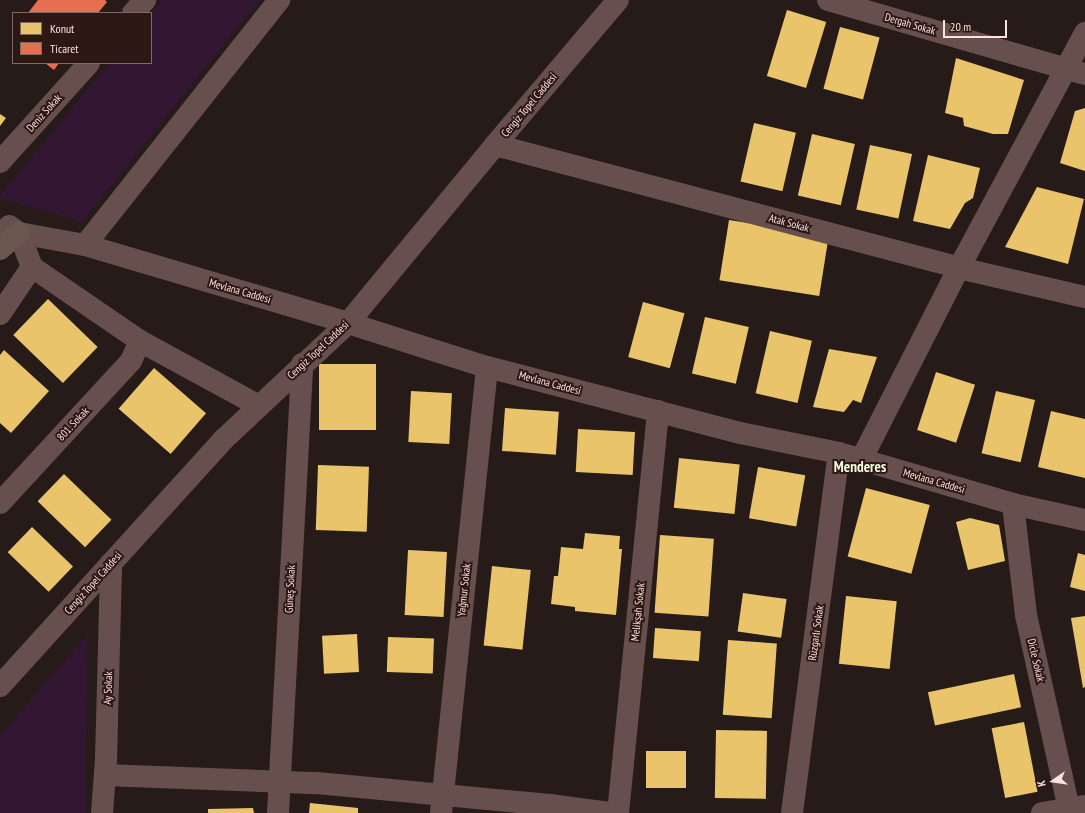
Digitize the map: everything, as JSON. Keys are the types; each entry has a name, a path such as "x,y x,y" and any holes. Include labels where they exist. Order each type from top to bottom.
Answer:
{"main road":[{"path":"0,249 6,235"}],"street":[{"path":"85,245 280,0"},
{"name":"Cengiz Topel Caddesi","path":"0,686 223,440 348,322 618,0"},
{"name":"Dergah Sokak","path":"828,0 1075,71"},
{"path":"861,460 959,268 1075,71 1085,33"},
{"name":"Deniz Sokak","path":"0,162 88,64"},
{"name":"Atak Sokak","path":"495,145 959,268 1085,297"},
{"path":"0,220 6,235 32,267 140,341 259,406"},
{"name":"Mevlana Caddesi","path":"6,235 85,245 348,322 487,367 740,433 839,453 1013,504 1085,520"},
{"path":"0,314 32,267"},
{"name":"801. Sokak","path":"0,503 131,361 140,341"},
{"name":"Güneş Sokak","path":"278,813 302,364"},
{"name":"Yağmur Sokak","path":"441,804 487,367"},
{"name":"Melikşah Sokak","path":"618,813 658,411"},
{"name":"Rüzgarlı Sokak","path":"792,813 839,453"},
{"name":"Dicle Sokak","path":"1013,504 1026,615 1075,809"},
{"name":"Ay Sokak","path":"102,813 105,775 112,563"},
{"path":"105,775 317,783 441,804 611,813"},
{"path":"1042,813 1075,809"}],"shaded area":[{"path":"163,0 259,0 82,222 0,198 0,195 109,64 152,64 152,13"},
{"path":"88,634 85,813 0,813 0,735"}],"building: Konut":[{"path":"787,10 826,22 806,88 767,76"},
{"path":"840,27 880,38 863,99 823,89"},
{"path":"956,58 1024,80 1008,134 993,134 964,126 963,118 945,113"},
{"path":"1085,108 1085,171 1060,163 1075,111"},
{"path":"0,114 6,118 0,126"},
{"path":"754,123 796,133 782,191 741,181"},
{"path":"812,134 855,144 841,205 798,195"},
{"path":"870,145 912,154 898,218 856,210"},
{"path":"928,155 980,168 973,198 965,203 950,229 913,221"},
{"path":"1037,187 1084,199 1068,264 1005,247"},
{"path":"729,220 829,236 819,296 719,280"},
{"path":"48,299 98,347 63,383 13,335"},
{"path":"643,302 685,313 670,368 628,357"},
{"path":"705,317 749,327 736,384 692,374"},
{"path":"770,331 812,341 798,403 756,393"},
{"path":"829,349 877,357 861,403 853,400 844,412 813,407"},
{"path":"4,350 49,391 11,433 0,423 0,355"},
{"path":"319,364 376,364 376,430 319,430"},
{"path":"154,368 206,413 171,454 119,409"},
{"path":"936,372 975,385 956,443 917,430"},
{"path":"411,391 452,393 449,444 408,442"},
{"path":"996,391 1035,400 1021,462 982,453"},
{"path":"505,408 559,412 556,455 502,451"},
{"path":"1051,411 1085,419 1085,478 1038,467"},
{"path":"578,429 635,432 633,475 576,472"},
{"path":"679,458 740,464 734,514 674,508"},
{"path":"318,465 369,467 367,532 316,530"},
{"path":"758,467 805,475 796,527 749,518"},
{"path":"64,474 111,520 85,547 38,501"},
{"path":"866,488 930,505 911,574 848,557"},
{"path":"970,518 999,525 1005,561 968,570 956,522"},
{"path":"32,527 73,567 49,592 8,552"},
{"path":"585,533 620,536 619,549 622,549 616,615 575,611 575,607 551,604 554,576 558,576 561,547 583,549"},
{"path":"660,535 714,539 708,617 655,613"},
{"path":"408,550 447,552 444,617 405,615"},
{"path":"1078,553 1085,555 1085,591 1070,587"},
{"path":"492,566 531,570 522,650 484,646"},
{"path":"743,593 787,599 781,638 738,632"},
{"path":"846,596 897,601 890,669 839,664"},
{"path":"1085,616 1085,687 1083,688 1071,618"},
{"path":"655,628 701,631 699,661 653,658"},
{"path":"357,634 359,672 324,674 322,636"},
{"path":"388,637 434,639 433,674 387,672"},
{"path":"728,640 777,643 772,718 723,715"},
{"path":"1014,674 1021,707 935,726 928,692"},
{"path":"1024,722 1038,792 1005,798 992,728"},
{"path":"716,730 767,731 766,799 715,798"},
{"path":"646,751 686,751 686,788 646,788"},
{"path":"310,803 358,808 358,813 309,813"},
{"path":"253,808 254,813 208,813 208,809"}],"building: Ticaret":[{"path":"38,0 105,0 107,2 99,12 29,12"},
{"path":"46,64 58,64 54,70"}],"district":[{"name":"Menderes","path":"860,467"}]}
